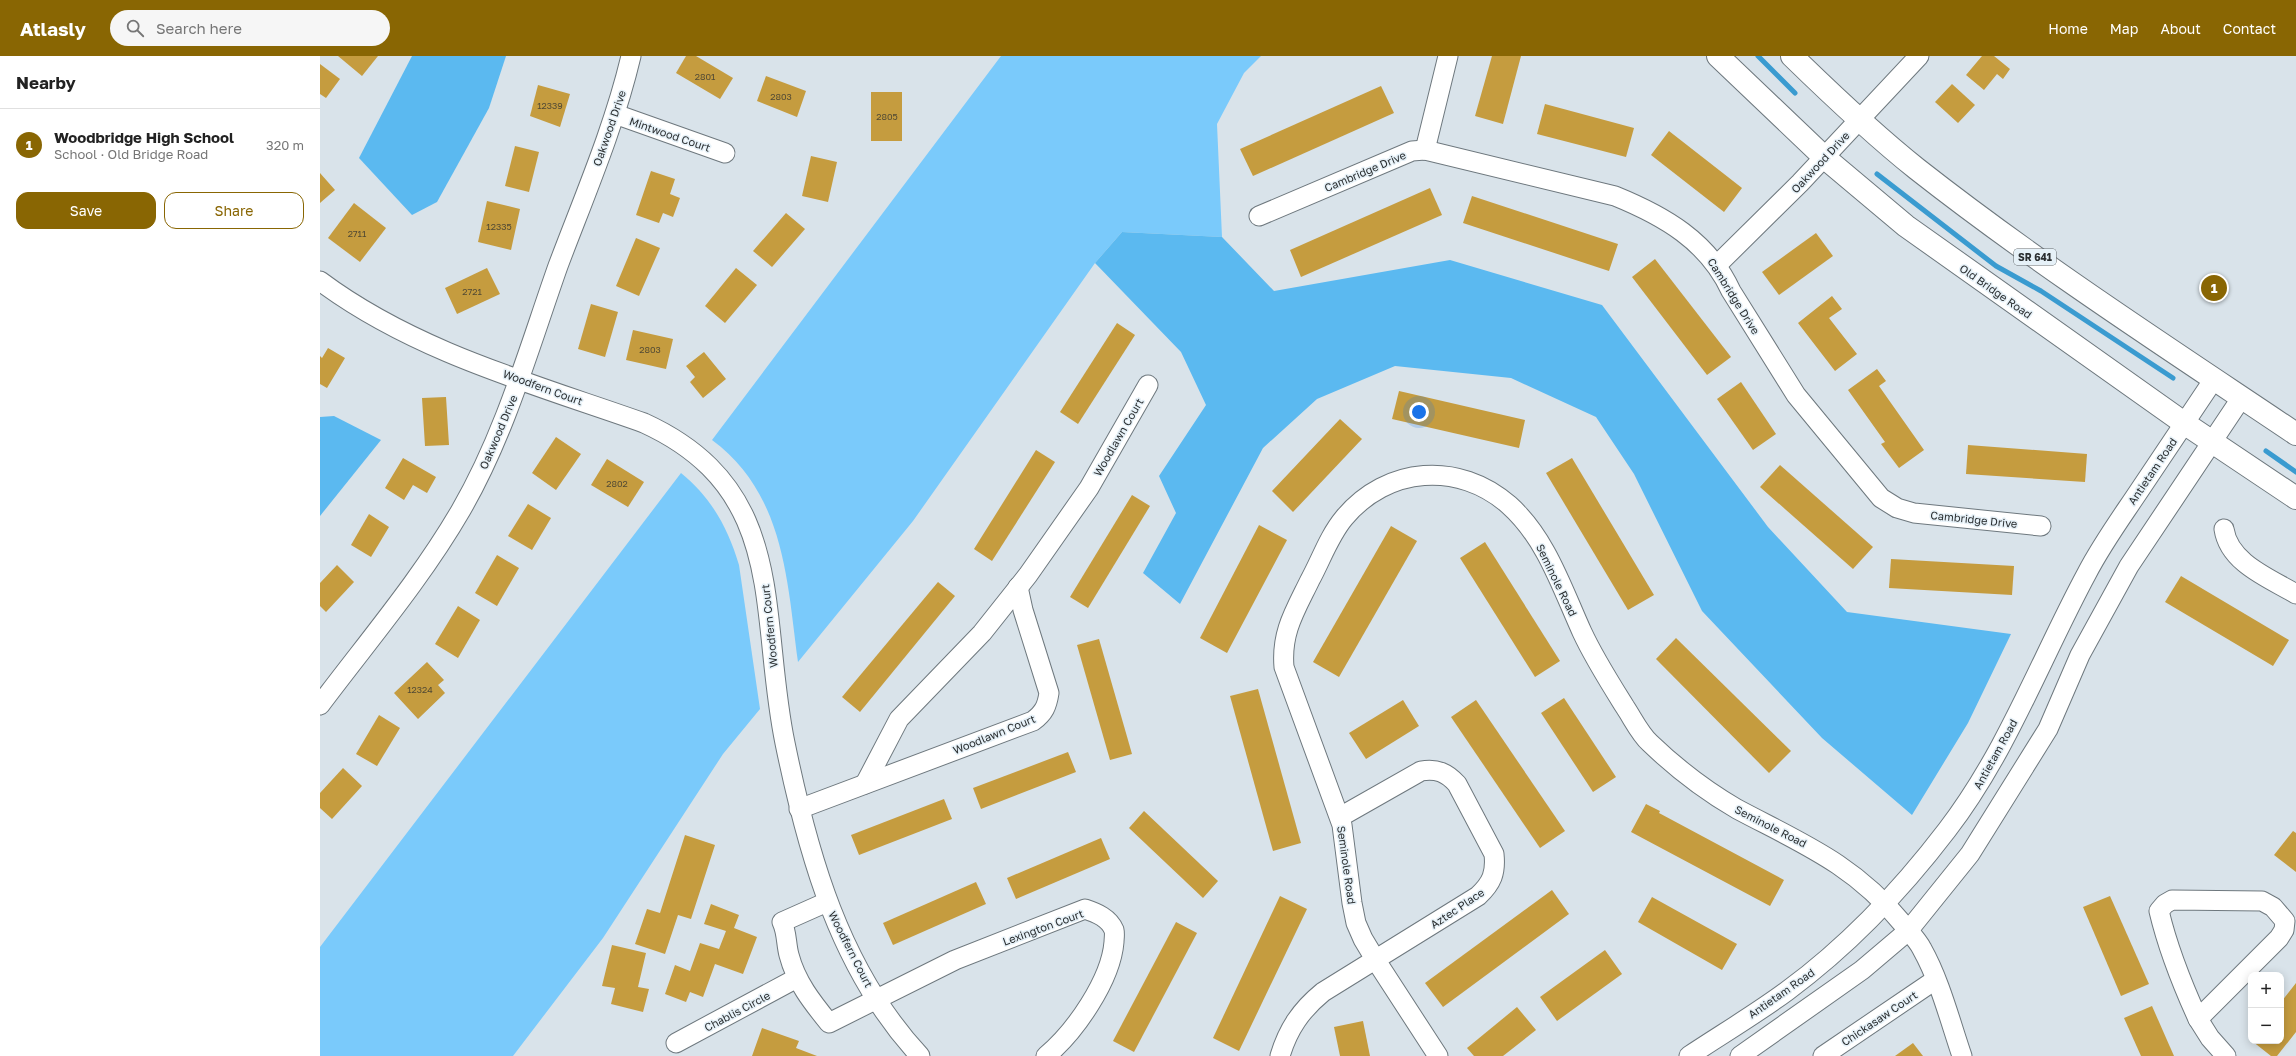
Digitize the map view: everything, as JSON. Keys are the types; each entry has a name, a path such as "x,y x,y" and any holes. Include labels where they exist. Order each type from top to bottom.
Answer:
{"main road":[{"name":"Old Bridge Road","path":"1718,56 1825,158 1906,226 2184,423 2296,498"},
{"name":"SR 641","path":"1792,56 1859,120 1916,168 2002,234 2296,434"}],"street":[{"name":"Oakwood Drive","path":"320,705 434,555 487,460 520,379 615,114 631,56"},
{"path":"1425,150 1448,56"},
{"name":"Oakwood Drive","path":"1717,265 1825,158 1920,56"},
{"name":"Mintwood Court","path":"615,114 725,153"},
{"name":"Cambridge Drive","path":"1260,216 1412,151 1425,150 1615,196 1644,208 1676,227 1705,250 1717,265 1731,291 1796,395 1880,498 1897,508 1914,513 2041,526"},
{"name":"Woodfern Court","path":"320,281 354,305 398,330 452,355 664,432 688,447 708,465 727,486 744,514 754,539 767,590 773,672 784,740 799,809 827,902 853,959 877,999 920,1056"},
{"name":"Antietam Road","path":"1689,1056 1788,991 1824,962 1916,870 1949,828 1979,784 2005,739 2088,572 2106,540 2214,379"},
{"name":"Woodlawn Court","path":"865,784 899,719 982,633 1018,587 1089,488 1148,385"},
{"path":"1740,1056 1862,970 1908,931 1970,854 2048,729 2080,655 2129,566 2242,397"},
{"name":"Seminole Road","path":"1438,1056 1375,959 1363,939 1356,923 1340,817 1284,667 1282,650 1285,633 1334,532 1359,503 1376,490 1398,481 1428,475 1450,475 1470,480 1488,489 1509,505 1527,524 1542,546 1584,636 1614,689 1647,741 1707,789 1736,808 1809,845 1841,866 1885,902 1921,947 1935,980 1962,1056"},
{"path":"2224,529 2230,549 2239,559 2296,594"},
{"name":"Woodlawn Court","path":"799,809 1033,721 1042,714 1048,704 1049,693 1023,610 1018,587"},
{"name":"Aztec Place","path":"1280,1056 1285,1040 1294,1022 1307,1005 1322,992 1478,896 1489,886 1494,876 1496,866 1494,854 1457,784 1450,776 1440,771 1421,771 1340,817"},
{"path":"2198,1019 2284,930 2285,921 2273,907 2262,901 2172,900 2165,904 2159,911 2166,940 2181,982 2198,1019 2210,1038 2226,1056"},
{"path":"827,902 782,922 789,954 797,978 809,998 829,1023 877,999"},
{"name":"Lexington Court","path":"877,999 955,960 1085,910 1097,914 1108,921 1115,932 1113,954 1110,965 1094,996 1075,1025 1058,1046 1046,1056"},
{"name":"Chablis Circle","path":"676,1043 797,978"},
{"name":"Chickasaw Court","path":"1823,1056 1935,980"}],"shaded area":[{"path":"412,56 506,56 489,108 437,202 412,215 359,158"},
{"path":"1001,56 1261,56 1244,73 1217,124 1222,237 1122,232 1095,263 913,521 798,662 785,570 778,541 768,513 755,486 736,462 712,440"},
{"path":"1122,232 1222,237 1274,291 1450,260 1602,305 1768,527 1847,612 2011,634 1968,723 1912,815 1822,738 1702,611 1634,474 1596,417 1511,378 1395,366 1317,399 1263,448 1180,604 1143,573 1176,513 1159,476 1206,405 1181,352 1095,263"},
{"path":"334,416 381,440 320,516 320,417"},
{"path":"681,473 692,482 710,503 724,526 735,551 739,565 760,709 723,754 603,938 513,1056 320,1056 320,947"}],"building":[{"path":"338,56 378,56 362,76"},
{"path":"686,56 696,56 733,78 720,99 676,73"},
{"path":"1492,56 1521,56 1503,124 1475,116"},
{"path":"1982,56 1994,56 2010,69 2003,79 1997,74 1984,90 1966,75"},
{"path":"320,64 340,79 326,98 320,94"},
{"path":"766,76 806,91 797,117 757,101"},
{"path":"1952,84 1975,105 1958,123 1935,102"},
{"path":"538,85 570,94 560,127 530,116"},
{"path":"1381,86 1394,113 1253,176 1240,149"},
{"path":"871,92 902,92 902,141 871,141"},
{"path":"1545,104 1634,128 1626,157 1537,134"},
{"path":"1669,131 1742,188 1724,212 1651,155"},
{"path":"515,146 539,152 529,192 505,186"},
{"path":"811,156 837,162 828,202 802,196"},
{"path":"651,171 675,179 670,194 680,198 673,217 663,213 659,223 636,215"},
{"path":"320,173 335,190 320,203"},
{"path":"1430,188 1442,215 1301,277 1290,250"},
{"path":"1472,196 1618,244 1609,271 1463,223"},
{"path":"487,201 520,209 511,250 478,242"},
{"path":"354,203 386,228 360,262 328,238"},
{"path":"786,213 805,229 772,267 753,251"},
{"path":"1816,233 1833,256 1779,295 1762,272"},
{"path":"636,238 660,248 639,296 616,286"},
{"path":"1655,259 1731,357 1707,375 1632,277"},
{"path":"487,268 500,294 457,314 445,288"},
{"path":"736,268 757,285 725,323 705,306"},
{"path":"1832,296 1842,309 1829,318 1857,354 1835,371 1798,323"},
{"path":"591,304 618,312 605,357 578,349"},
{"path":"1117,323 1135,335 1078,424 1060,412"},
{"path":"633,330 673,339 666,369 626,360"},
{"path":"328,348 345,358 327,388 320,384 320,356 322,358"},
{"path":"704,352 726,379 703,398 690,382 695,377 686,366"},
{"path":"1877,369 1886,381 1879,386 1924,450 1899,468 1881,444 1885,442 1848,390"},
{"path":"1741,382 1776,434 1753,450 1717,399"},
{"path":"1399,391 1525,420 1519,448 1392,419"},
{"path":"446,397 449,445 425,446 422,398"},
{"path":"1340,419 1362,439 1293,512 1272,491"},
{"path":"556,437 581,454 556,490 532,473"},
{"path":"1968,445 2087,454 2085,482 1966,474"},
{"path":"1036,450 1055,462 992,561 974,549"},
{"path":"403,458 436,477 427,493 413,485 404,500 385,488"},
{"path":"1572,458 1654,595 1628,610 1546,473"},
{"path":"607,459 644,482 628,507 591,485"},
{"path":"1780,465 1873,547 1853,569 1760,487"},
{"path":"1132,495 1150,506 1088,608 1070,597"},
{"path":"528,504 551,518 532,550 508,536"},
{"path":"369,514 389,527 371,557 351,545"},
{"path":"1259,525 1287,540 1227,653 1200,638"},
{"path":"1391,526 1417,541 1339,677 1313,662"},
{"path":"1485,542 1560,661 1535,677 1460,558"},
{"path":"497,555 519,568 497,606 475,593"},
{"path":"1891,559 2014,566 2012,595 1889,588"},
{"path":"337,565 354,582 326,612 320,606 320,583"},
{"path":"2181,576 2289,640 2273,666 2165,602"},
{"path":"938,582 955,596 860,712 842,697"},
{"path":"458,606 480,620 458,658 435,644"},
{"path":"1676,638 1791,751 1769,773 1656,659"},
{"path":"1099,639 1132,754 1110,760 1077,645"},
{"path":"427,662 444,680 438,685 445,693 418,719 394,693"},
{"path":"1258,689 1301,843 1273,851 1230,696"},
{"path":"1564,698 1616,777 1593,792 1541,713"},
{"path":"1403,700 1419,726 1366,759 1349,733"},
{"path":"1476,700 1565,831 1540,848 1451,717"},
{"path":"379,715 400,728 377,766 356,754"},
{"path":"1068,752 1076,772 981,809 973,788"},
{"path":"343,768 362,786 332,819 320,808 320,793"},
{"path":"944,799 952,819 859,855 851,835"},
{"path":"1646,804 1660,811 1659,813 1784,880 1770,906 1631,832"},
{"path":"1144,811 1218,881 1203,898 1129,828"},
{"path":"2293,831 2296,833 2296,872 2274,855"},
{"path":"685,835 715,845 691,919 678,915 665,954 635,944 647,909 660,913"},
{"path":"1101,838 1110,859 1016,899 1007,878"},
{"path":"976,882 986,904 893,945 883,923"},
{"path":"1552,890 1569,914 1443,1007 1425,983"},
{"path":"1280,896 1307,909 1239,1051 1213,1038"},
{"path":"2110,896 2149,984 2121,996 2083,907"},
{"path":"1652,897 1737,944 1722,970 1638,922"},
{"path":"711,904 739,915 734,928 757,937 743,974 715,964 703,997 690,992 686,1002 665,994 675,965 690,971 700,943 719,949 726,931 704,924"},
{"path":"1176,922 1197,933 1134,1052 1113,1041"},
{"path":"612,945 646,953 638,987 649,989 643,1012 611,1004 615,988 602,986"},
{"path":"1605,950 1622,974 1557,1021 1540,997"},
{"path":"2296,983 2296,1032 2277,1056 2271,1056 2256,1044 2284,1044 2284,998"},
{"path":"2152,1006 2174,1056 2141,1056 2124,1018"},
{"path":"1517,1007 1536,1030 1503,1056 1474,1056 1467,1048"},
{"path":"1363,1021 1370,1056 1340,1056 1334,1027"},
{"path":"762,1028 799,1041 796,1048 817,1056 752,1056"},
{"path":"1913,1043 1923,1056 1895,1056"}],"waterway":[{"path":"1758,56 1795,93"},
{"path":"1877,174 1996,266 2041,291 2173,378"},
{"path":"2266,451 2296,472"}],"place":[{"name":"Woodbridge High School","path":"2214,288"}]}
